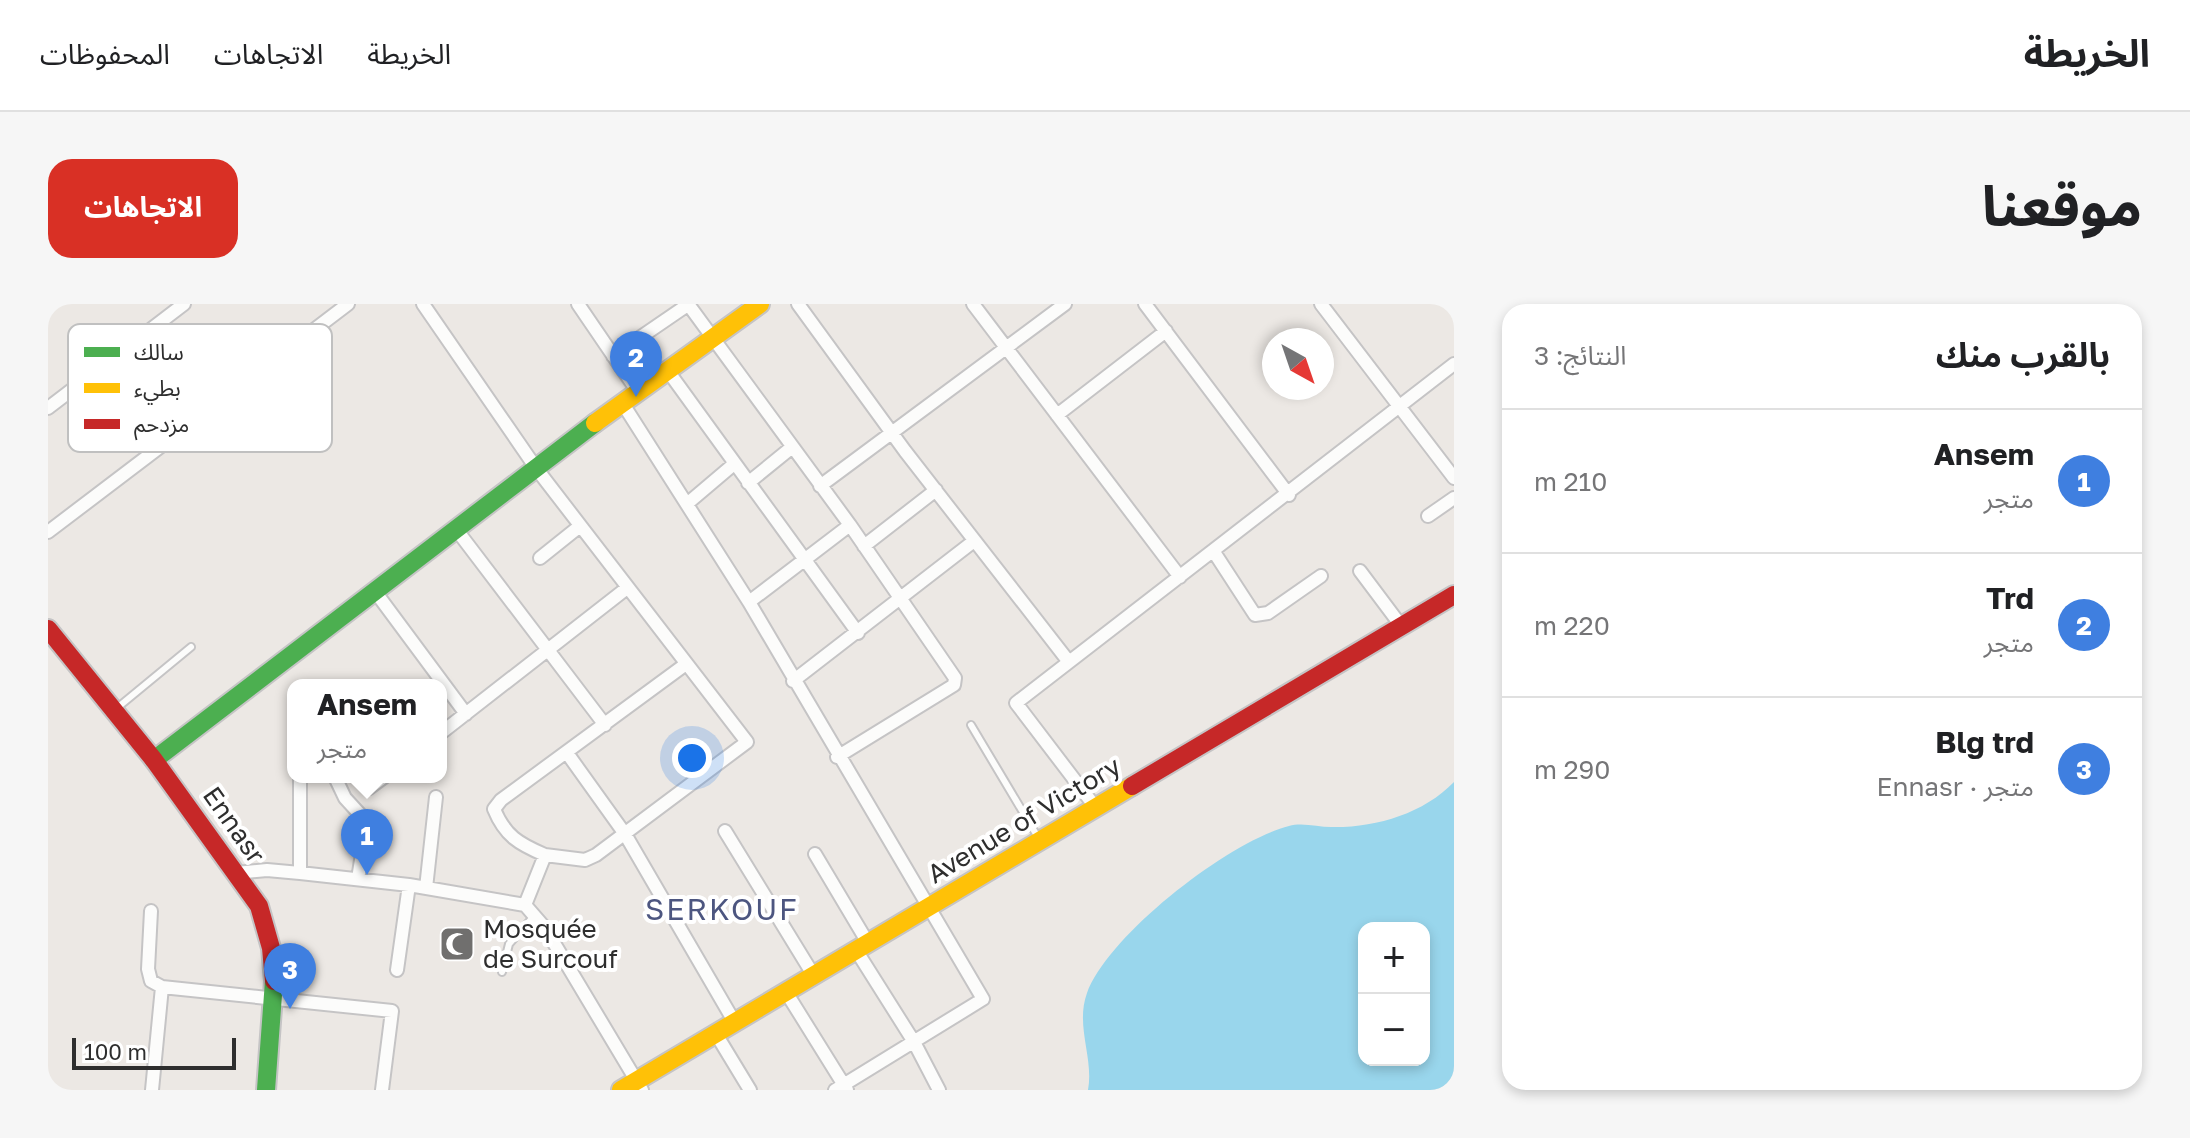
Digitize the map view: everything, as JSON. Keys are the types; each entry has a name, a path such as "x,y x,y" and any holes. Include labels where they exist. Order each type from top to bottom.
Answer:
{"main road":[{"path":"154,760 536,468 760,304"},
{"name":"Avenue of Victory","path":"634,1087 862,946 1454,595"},
{"name":"Ennasr","path":"48,629 154,760 259,906 271,948 275,1000 266,1090"}],"street":[{"path":"158,324 184,304"},
{"path":"322,324 348,304"},
{"path":"423,304 536,468 747,742 625,834 585,860 545,855 520,844 503,831 494,809 501,800 686,664"},
{"path":"578,304 638,392"},
{"path":"613,356 688,304 850,525 956,682 837,757"},
{"path":"798,304 974,541 1069,662"},
{"path":"973,304 1180,577"},
{"path":"820,486 1065,304"},
{"path":"1145,304 1289,495"},
{"path":"1321,304 1454,478"},
{"path":"1057,415 1166,331"},
{"path":"1096,808 1016,703 1289,495 1454,364"},
{"path":"668,371 858,633"},
{"path":"48,408 68,393"},
{"path":"623,404 749,602 837,757 983,999 842,1088 786,992"},
{"path":"748,483 791,448"},
{"path":"48,532 153,452"},
{"path":"688,503 734,464"},
{"path":"864,546 936,490"},
{"path":"1428,516 1454,498"},
{"path":"749,602 850,525"},
{"path":"540,558 580,526"},
{"path":"456,529 605,725"},
{"path":"793,681 974,541"},
{"path":"1214,552 1255,615 1268,613 1321,576"},
{"path":"1360,571 1402,627"},
{"path":"447,728 627,588"},
{"path":"374,590 440,679"},
{"path":"447,688 466,714"},
{"path":"567,753 625,834 735,1023"},
{"path":"300,783 300,873"},
{"path":"338,783 345,798 367,822 358,879"},
{"path":"369,788 376,783"},
{"path":"426,888 436,797"},
{"path":"725,831 814,976"},
{"path":"815,854 939,1090"},
{"path":"525,905 545,855"},
{"path":"236,873 267,870 358,879 525,905 535,915 634,1087"},
{"path":"397,970 409,885"},
{"path":"151,911 148,969 151,981 162,987 392,1011 382,1090"},
{"path":"152,1090 162,987"},
{"path":"716,1034 750,1090"}],"lane":[{"path":"114,710 191,647"},
{"path":"971,725 1041,842"},
{"path":"502,972 509,944 535,915"}],"water":[{"path":"1454,782 1454,1090 1088,1090 1089,1066 1083,1018 1087,993 1099,970 1119,945 1173,893 1235,850 1264,835 1294,825 1348,827 1381,822 1428,803"}],"traffic: fast":[{"path":"154,760 595,423"},
{"path":"266,1090 274,981"}],"traffic: slow":[{"path":"595,423 760,304"},
{"path":"621,1090 1132,786"}],"traffic: jam":[{"path":"1132,786 1454,595"},
{"path":"48,629 154,760 259,906 271,948 274,981"}],"place":[{"name":"Trd","path":"636,397"},
{"name":"Ansem","path":"367,875"},
{"name":"Mosquée de Surcouf","path":"457,944"},
{"name":"Blg trd","path":"290,1009"}],"district":[{"name":"SERKOUF","path":"722,910"}]}
